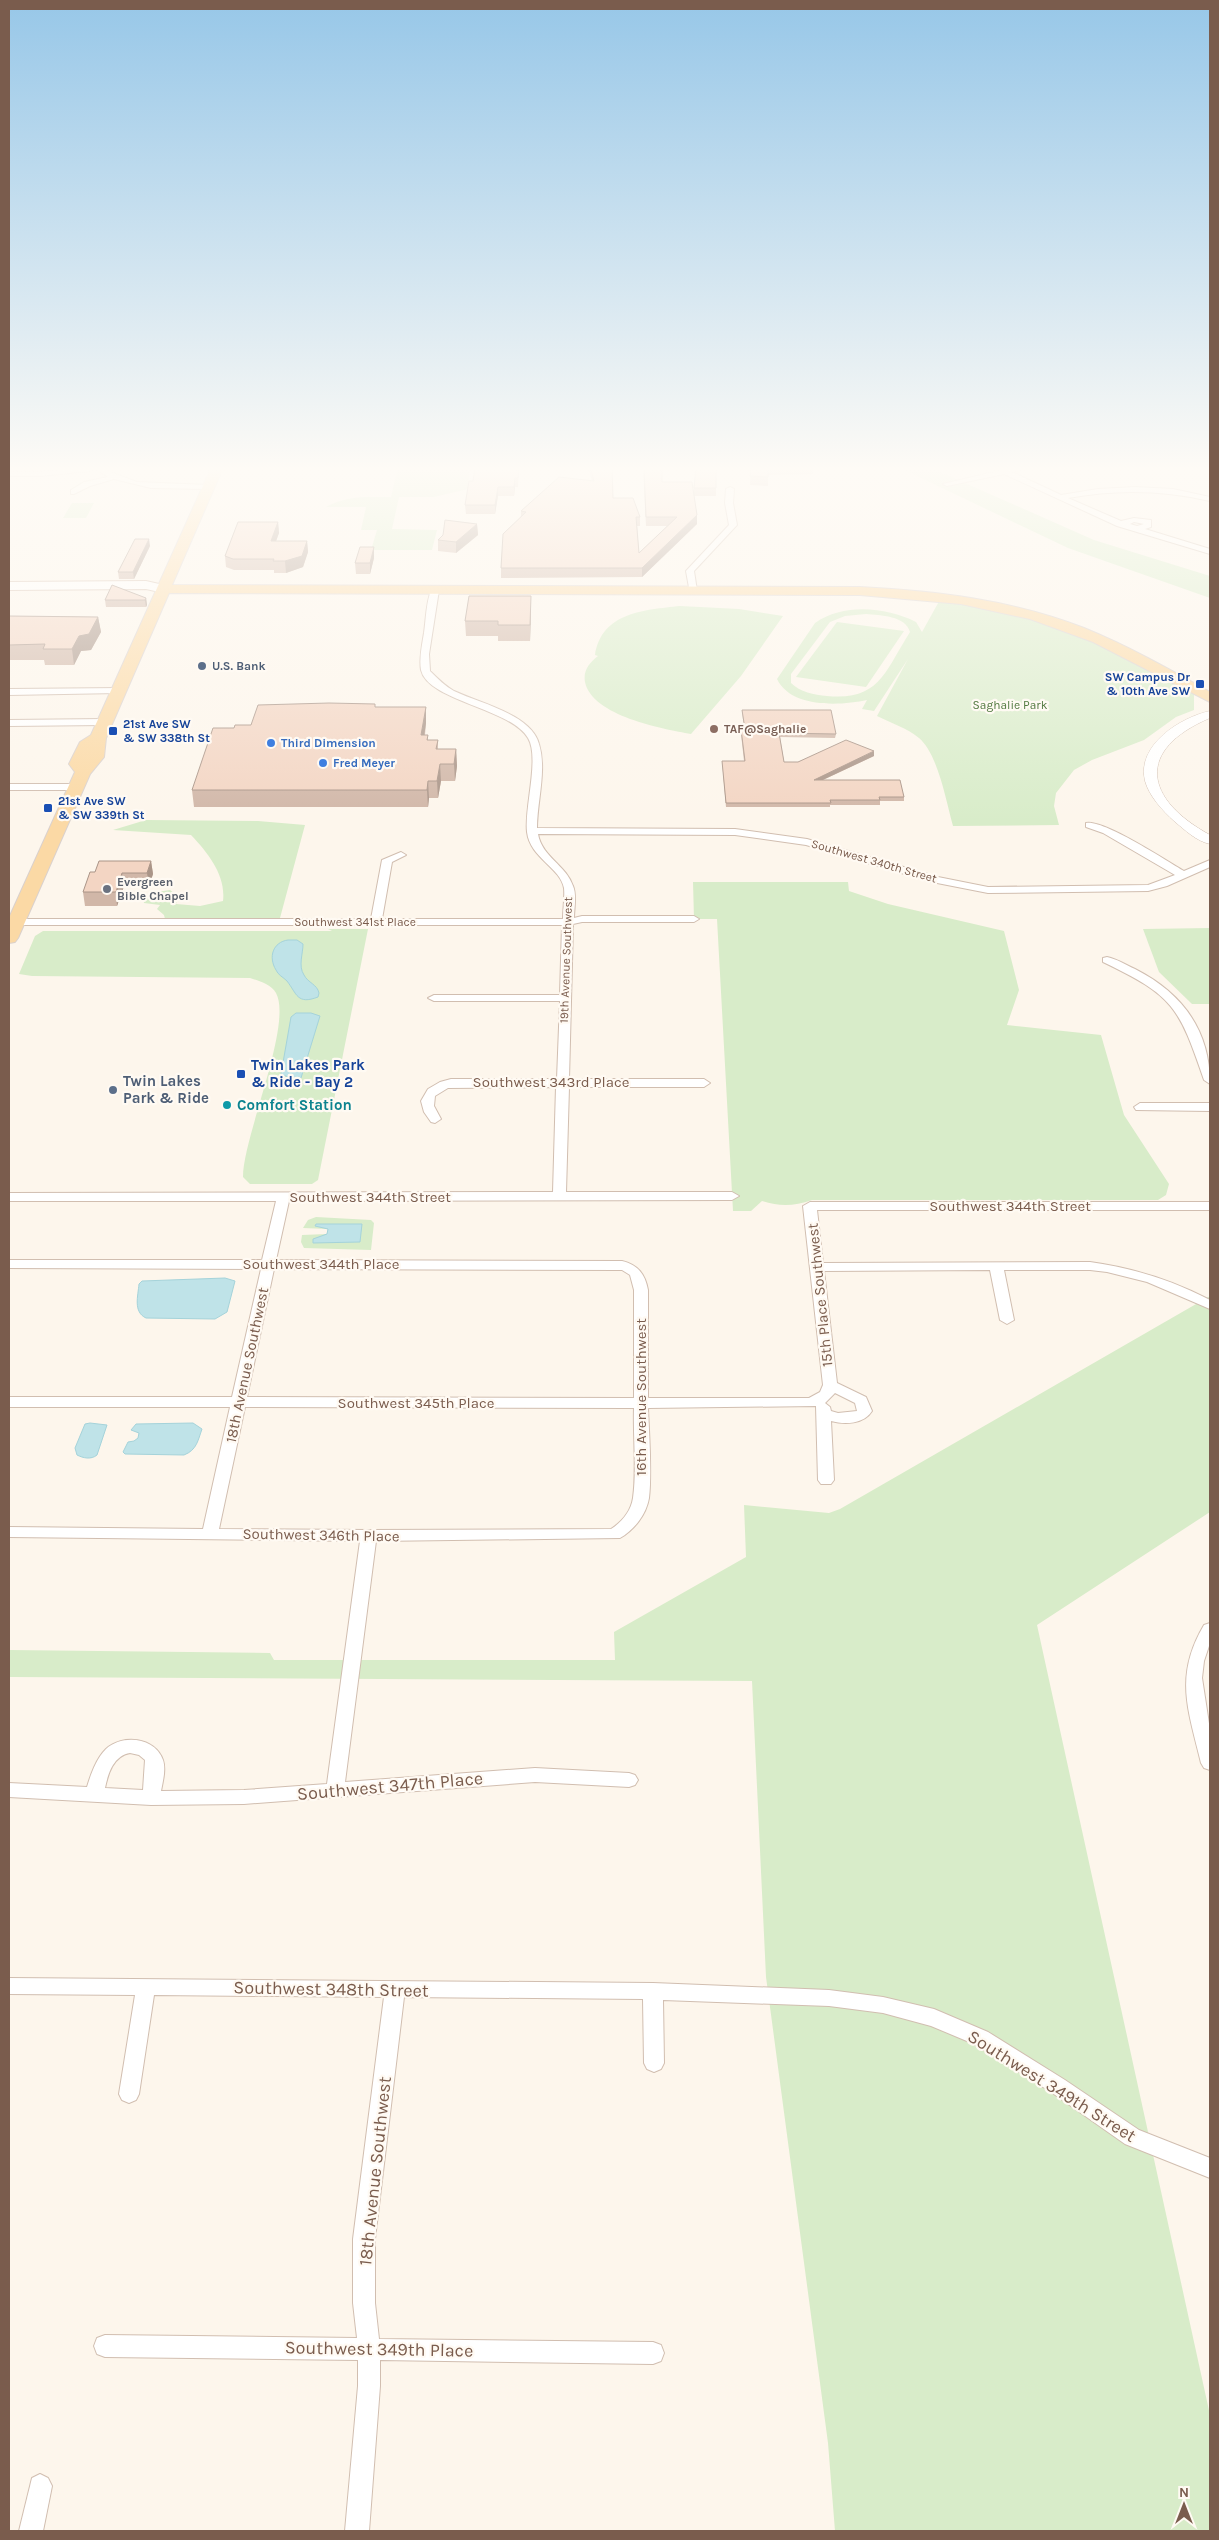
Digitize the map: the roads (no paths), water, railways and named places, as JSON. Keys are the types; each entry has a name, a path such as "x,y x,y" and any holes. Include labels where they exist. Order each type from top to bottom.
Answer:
{"main road":[{"path":"9,586 146,586 164,589"},
{"path":"9,938 80,779 91,766 100,746 98,738 165,586"},
{"path":"9,591 164,589 884,592 942,596 985,603 1060,624 1117,648 1210,698"}],"street":[{"path":"692,586 693,591"},
{"name":"19th Avenue Southwest","path":"435,590 425,654 426,672 439,685 508,718 520,725 532,737 535,744 536,760 532,831 537,850 556,868 567,883 570,894 564,998 559,1196"},
{"path":"9,692 119,690"},
{"path":"1210,714 1170,733 1158,744 1150,765 1154,786 1167,807 1190,827 1210,840"},
{"path":"9,722 105,722"},
{"path":"9,786 80,779"},
{"path":"1090,825 1107,831 1184,875"},
{"name":"Southwest 340th Street","path":"532,831 705,831 768,835 816,844 936,880 988,890 1141,889 1163,884 1210,863"},
{"path":"376,922 387,860 401,855"},
{"name":"Southwest 341st Place","path":"16,922 569,922 582,919 694,919"},
{"path":"1107,960 1147,980 1168,997 1186,1018 1210,1080"},
{"path":"434,998 564,998"},
{"path":"1196,1041 1210,1041"},
{"name":"Southwest 343rd Place","path":"435,1119 427,1107 428,1095 435,1088 445,1084 562,1082 704,1083"},
{"path":"1140,1108 1210,1107"},
{"name":"Southwest 344th Street","path":"9,1197 732,1196"},
{"name":"18th Avenue Southwest","path":"210,1534 283,1197"},
{"name":"Southwest 344th Street","path":"810,1206 1210,1206"},
{"name":"15th Place Southwest","path":"810,1206 830,1385 823,1407 849,1418 861,1416 865,1411 861,1400 830,1385"},
{"name":"Southwest 344th Place","path":"9,1264 606,1264 622,1265 633,1270"},
{"path":"816,1267 1090,1266 1112,1268 1158,1280 1210,1305"},
{"path":"996,1267 1007,1320"},
{"name":"16th Avenue Southwest","path":"629,1523 638,1509 640,1499 642,1404 642,1299 638,1276 633,1270"},
{"name":"Southwest 345th Place","path":"9,1402 809,1403 823,1407"},
{"path":"823,1407 826,1480"},
{"name":"Southwest 346th Place","path":"9,1532 369,1536 607,1535 620,1531 629,1523"},
{"path":"334,1791 369,1536"},
{"path":"1210,1629 1200,1643 1193,1672 1196,1702 1210,1763"},
{"path":"94,1796 97,1778 108,1757 117,1750 137,1747 149,1752 154,1759 155,1768 151,1798"},
{"name":"Southwest 347th Place","path":"9,1790 151,1798 244,1797 535,1775 629,1780"},
{"name":"Southwest 348th Street","path":"9,1986 653,1991"},
{"path":"129,2094 146,1987"},
{"name":"18th Avenue Southwest","path":"357,2531 370,2386 369,2349 364,2303 364,2239 395,1990"},
{"path":"653,1991 654,2063"},
{"name":"Southwest 349th Street","path":"653,1991 829,1998 883,2005 934,2018 981,2038 1058,2086 1132,2137 1210,2168"},
{"name":"Southwest 349th Place","path":"105,2346 652,2353"},
{"path":"30,2531 40,2486"}],"water":[{"path":"297,940 303,944 302,971 318,990 318,997 306,1000 298,997 287,981 277,972 272,960 273,951 283,941"},
{"path":"296,1013 311,1013 320,1016 301,1078 293,1079 281,1074 291,1017"},
{"path":"316,1224 362,1224 360,1242 313,1243 313,1239 327,1234 328,1229 315,1226"},
{"path":"225,1278 235,1281 227,1312 215,1319 146,1318 139,1312 137,1298 139,1284 142,1281"},
{"path":"193,1423 202,1429 198,1441 192,1450 184,1455 125,1454 123,1452 128,1442 138,1438 139,1433 131,1430 136,1424"},
{"path":"85,1424 107,1425 97,1455 87,1458 77,1455 75,1448"}],"place":[{"name":"U.S. Bank","path":"202,666"},
{"name":"SW Campus Dr & 10th Ave SW","path":"1200,684"},
{"name":"TAF@Saghalie","path":"714,729"},
{"name":"21st Ave SW & SW 338th St","path":"113,731"},
{"name":"Third Dimension","path":"271,743"},
{"name":"Fred Meyer","path":"323,763"},
{"name":"21st Ave SW & SW 339th St","path":"48,808"},
{"name":"Evergreen Bible Chapel","path":"107,889"},
{"name":"Twin Lakes Park & Ride - Bay 2","path":"241,1074"},
{"name":"Twin Lakes Park & Ride","path":"113,1090"},
{"name":"Comfort Station","path":"227,1105"}],"park label":[{"name":"Saghalie Park","path":"1010,705"}]}
